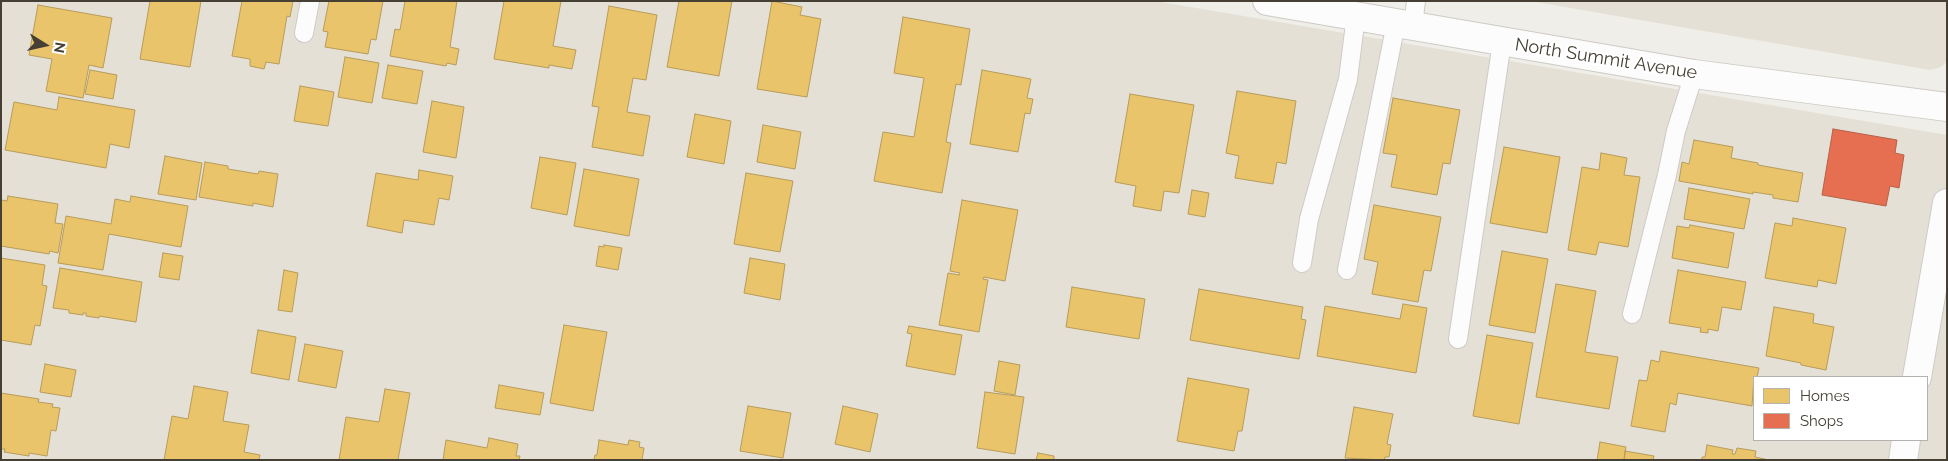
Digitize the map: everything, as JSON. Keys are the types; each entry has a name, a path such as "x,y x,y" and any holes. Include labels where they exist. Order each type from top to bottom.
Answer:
{"street":[{"name":"North Summit Avenue","path":"1267,1 1356,16 1408,17 1502,42 1694,74 1947,107"},
{"path":"1917,376 1947,203"},
{"path":"1903,460 1906,441"}],"lane":[{"path":"304,33 310,1"},
{"path":"1302,263 1310,219 1348,79 1356,16"},
{"path":"1347,270 1408,17"},
{"path":"1458,338 1502,42"},
{"path":"1632,314 1667,176 1676,131 1694,74"}],"shaded area":[{"path":"1,1 1155,1 1947,135 1947,460 1,460"},
{"path":"1530,1 1947,1 1947,61 1941,67 1930,70"}],"building: Homes":[{"path":"150,1 201,1 190,67 140,59"},
{"path":"242,1 293,1 290,17 287,16 279,64 266,62 264,69 250,66 250,59 232,56"},
{"path":"329,1 383,1 376,40 371,39 368,54 325,47 328,32 323,31"},
{"path":"405,1 457,1 450,47 459,49 456,65 447,63 446,66 390,56 395,29 400,30"},
{"path":"504,1 561,1 553,46 576,50 572,69 549,65 549,68 494,59"},
{"path":"679,1 732,1 719,76 667,67"},
{"path":"772,1 802,7 800,15 821,19 807,97 757,89"},
{"path":"38,5 112,18 103,68 89,65 83,98 46,91 52,59 29,55"},
{"path":"609,6 657,15 646,80 633,78 627,112 650,116 643,156 592,147 599,107 592,106"},
{"path":"903,17 970,29 961,85 956,84 946,142 951,143 942,193 874,181 883,132 914,137 924,78 894,73"},
{"path":"345,57 379,63 372,103 338,97"},
{"path":"388,65 423,71 417,104 382,98"},
{"path":"90,70 117,75 113,99 85,94"},
{"path":"982,70 1031,79 1027,98 1033,99 1030,114 1025,113 1018,152 970,144"},
{"path":"300,86 334,92 328,126 294,121"},
{"path":"1237,91 1296,101 1286,164 1277,162 1273,184 1235,178 1239,156 1226,153"},
{"path":"1130,94 1194,105 1179,193 1164,191 1161,211 1133,206 1136,186 1115,182"},
{"path":"59,97 135,110 129,148 110,144 106,168 5,150 14,102 57,110"},
{"path":"1393,98 1460,110 1450,164 1443,163 1437,195 1391,187 1397,155 1383,153"},
{"path":"432,101 464,107 456,158 423,152"},
{"path":"695,114 731,121 724,164 687,157"},
{"path":"763,125 801,132 795,169 757,162"},
{"path":"1694,140 1733,147 1731,158 1803,173 1798,202 1773,198 1773,195 1753,192 1753,194 1679,181 1682,162 1689,164"},
{"path":"1504,147 1560,157 1547,233 1490,223"},
{"path":"1601,153 1627,158 1624,175 1640,177 1628,247 1599,242 1596,255 1568,250 1582,167 1599,170"},
{"path":"165,156 202,163 196,200 158,194"},
{"path":"540,157 576,163 567,215 531,208"},
{"path":"205,162 228,166 228,169 258,174 259,171 278,174 273,207 253,203 253,206 199,197"},
{"path":"584,169 639,179 629,236 574,226"},
{"path":"419,170 453,176 449,200 439,198 434,225 404,220 402,233 367,226 376,173 418,180"},
{"path":"746,173 793,181 780,252 734,244"},
{"path":"1689,188 1750,199 1744,229 1684,219"},
{"path":"1192,190 1209,193 1205,217 1188,214"},
{"path":"8,196 58,204 55,223 63,224 58,253 50,251 49,254 1,246 1,200 7,201"},
{"path":"131,196 188,206 181,247 109,234 103,270 58,263 66,216 111,224 115,199 130,202"},
{"path":"962,200 1018,210 1005,281 984,277 983,279 988,280 979,332 939,325 948,273 959,275 960,273 950,271"},
{"path":"1374,205 1441,217 1431,271 1424,270 1418,302 1372,294 1378,262 1364,259"},
{"path":"1793,218 1846,228 1836,284 1818,280 1817,287 1765,278 1775,223 1792,226"},
{"path":"1690,225 1734,233 1728,268 1672,258 1677,226 1689,228"},
{"path":"604,245 622,248 618,270 596,266 599,246 604,247"},
{"path":"1502,251 1548,259 1535,333 1489,325"},
{"path":"163,253 183,256 179,280 159,277"},
{"path":"1,258 45,265 42,285 47,286 40,326 35,325 31,345 1,340"},
{"path":"750,258 785,264 780,300 744,293"},
{"path":"60,268 142,282 136,322 99,316 99,318 86,316 86,313 83,313 83,315 69,313 69,310 53,308"},
{"path":"284,270 298,273 292,312 278,310"},
{"path":"1678,270 1746,282 1741,310 1722,307 1718,331 1708,329 1708,333 1700,332 1701,328 1669,323"},
{"path":"1556,284 1596,291 1585,352 1618,357 1609,409 1536,397"},
{"path":"1072,287 1145,299 1139,339 1066,327"},
{"path":"1199,289 1303,307 1301,319 1306,320 1299,359 1190,340"},
{"path":"1403,304 1427,308 1416,373 1317,356 1325,306 1400,319"},
{"path":"1774,307 1814,314 1813,323 1834,327 1826,370 1766,356"},
{"path":"564,325 607,332 593,411 550,403"},
{"path":"909,326 962,335 955,375 906,366 912,334 907,333"},
{"path":"258,330 296,337 289,380 251,373"},
{"path":"1487,335 1533,343 1519,424 1473,416"},
{"path":"305,344 343,351 336,388 298,381"},
{"path":"1661,351 1759,368 1757,376 1753,376 1752,406 1678,393 1676,405 1670,403 1665,432 1631,426 1639,380 1647,381 1651,360 1659,362"},
{"path":"999,361 1020,365 1015,395 994,391"},
{"path":"45,364 76,370 71,397 40,392"},
{"path":"1188,378 1249,389 1242,431 1238,431 1234,451 1177,441"},
{"path":"499,385 544,393 540,415 495,408"},
{"path":"194,386 228,392 223,421 249,425 244,452 260,455 259,460 164,460 172,416 188,419"},
{"path":"385,389 410,393 398,460 339,460 346,417 379,422"},
{"path":"985,392 1024,397 1015,454 977,448"},
{"path":"1,393 39,399 38,402 53,404 52,407 60,408 56,431 51,430 47,456 29,453 29,456 4,452 5,449 1,449"},
{"path":"748,406 791,413 783,458 740,451"},
{"path":"843,406 878,414 870,452 835,444"},
{"path":"1354,407 1393,414 1387,444 1391,445 1389,457 1385,457 1384,460 1345,458"},
{"path":"489,438 518,444 516,456 520,456 519,460 443,460 446,440 487,448"},
{"path":"599,440 628,445 629,440 640,442 639,447 644,448 642,460 594,460 595,455 597,455"},
{"path":"1600,442 1626,447 1624,460 1597,460"},
{"path":"1707,445 1733,450 1732,454 1735,454 1737,448 1756,451 1755,457 1769,460 1702,460 1702,457 1705,457"},
{"path":"1625,451 1654,456 1653,460 1624,460"},
{"path":"1038,453 1054,456 1054,460 1036,460"}],"building: Shops":[{"path":"1833,129 1897,140 1895,153 1904,155 1899,188 1890,186 1886,206 1822,195"}]}
